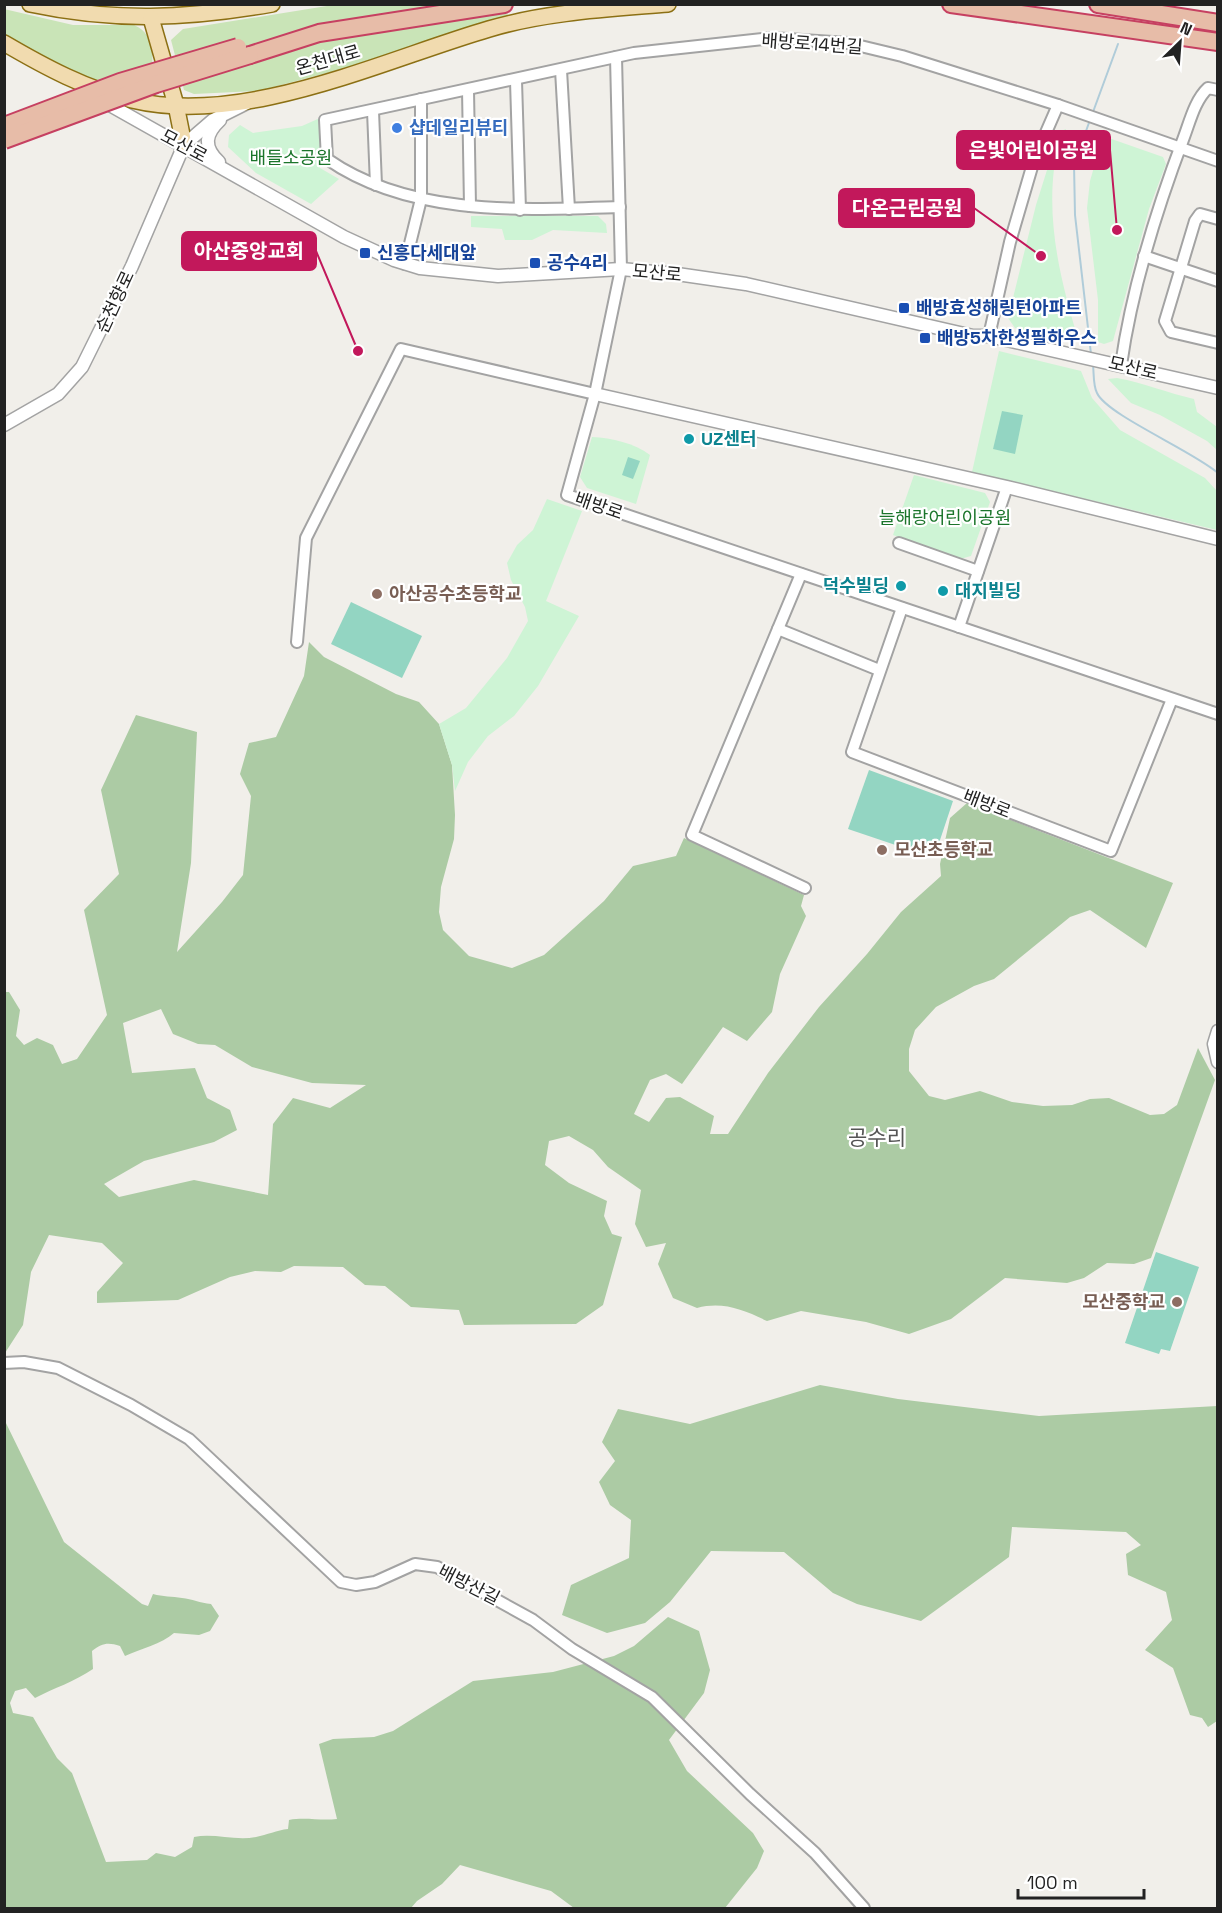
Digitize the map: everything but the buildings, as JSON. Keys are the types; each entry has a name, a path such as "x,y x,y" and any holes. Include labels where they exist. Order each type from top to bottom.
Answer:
{"highway":[{"path":"4,140 244,51 385,9 424,4"},
{"path":"4,126 120,82 244,51 319,33 504,4"},
{"path":"951,4 1218,42"},
{"path":"1098,4 1218,23"}],"main road":[{"path":"30,4 99,16 151,18 272,4"},
{"name":"온천대로","path":"4,43 62,75 133,100 176,105 253,99 368,69 501,26 608,9 668,4"},
{"path":"151,18 176,105 184,145"}],"street":[{"name":"배방로14번길","path":"376,185 342,170 327,159 325,120 516,81 616,57 772,38 848,43 902,56 1058,105 1218,161"},
{"path":"595,394 621,269 616,57"},
{"path":"561,70 569,209"},
{"name":"모산로","path":"62,75 132,119 184,145 344,237 405,264 450,272 498,276 621,269 735,282 973,336 989,336 1217,385"},
{"path":"516,81 520,210"},
{"path":"1116,364 1144,256 1180,147 1201,95 1208,88 1218,90"},
{"path":"468,90 470,206"},
{"path":"184,145 201,128 253,99"},
{"path":"405,264 421,199 422,99"},
{"path":"989,336 1010,242 1031,170 1058,105"},
{"path":"373,111 376,185 421,199 470,206 520,210 620,207"},
{"path":"227,169 210,152 206,146 206,138 218,121 229,112"},
{"name":"순천향로","path":"4,425 58,394 82,367 128,276 184,145"},
{"path":"1218,219 1200,214 1195,221 1179,267 1165,321 1167,329 1218,343"},
{"path":"1144,256 1218,280"},
{"path":"297,642 306,538 401,349 1007,487 1218,539"},
{"name":"배방로","path":"595,394 567,495 1218,714"},
{"path":"959,627 1007,487"},
{"path":"900,543 978,571"},
{"path":"801,574 692,835 805,888"},
{"name":"배방로","path":"902,608 852,752 1111,851 1172,699"},
{"path":"778,629 879,670"},
{"path":"1218,1031 1214,1044 1218,1062"},
{"name":"배방산길","path":"4,1363 24,1362 58,1368 131,1405 189,1439 341,1582 356,1585 375,1582 415,1564 437,1567 533,1620 572,1649 652,1697 750,1794 815,1853 864,1908"}],"green space":[{"path":"333,5 506,5 508,17 413,45 369,62 258,91 194,94 184,90 171,40 183,29"},
{"path":"4,9 73,25 134,25 142,30 151,43 150,85 133,95 67,72 5,37"},
{"name":"배들소공원","path":"320,118 320,168 339,179 311,204 256,173 228,147 229,135 240,125 253,133 302,126"},
{"path":"1066,129 1054,169 1052,191 1054,235 1067,300 1079,342 1015,328 1008,318 1036,205 1059,132"},
{"path":"1103,136 1163,157 1166,164 1149,209 1113,341 1104,344 1098,342 1098,300 1087,208 1090,181"},
{"path":"471,216 598,216 606,224 607,233 553,230 532,240 505,240 502,229 471,227"},
{"path":"999,351 1081,371 1092,398 1120,430 1205,478 1217,491 1217,530 972,472"},
{"path":"1117,378 1194,399 1197,412 1217,427 1217,450 1207,441 1160,415 1131,403 1108,379"},
{"path":"1002,411 1023,415 1015,454 993,449"},
{"path":"592,437 623,442 650,455 636,504 587,488 580,477"},
{"path":"628,457 640,461 633,479 622,475"},
{"name":"늘해랑어린이공원","path":"914,475 985,493 990,502 971,556 960,559 893,535"},
{"path":"547,499 582,511 546,601 579,616 538,686 514,716 488,736 468,762 455,791 452,765 439,724 466,708 507,658 528,621 525,607 511,580 507,563 517,545 533,530"},
{"path":"351,602 422,636 402,678 331,644"},
{"path":"309,642 324,657 396,694 419,702 439,724 452,765 455,815 454,839 441,887 439,912 443,930 469,956 512,968 544,955 604,901 633,866 676,856 684,838 804,895 801,906 806,916 780,974 772,1012 747,1041 723,1027 682,1084 666,1074 650,1080 634,1114 649,1122 666,1098 680,1097 714,1116 710,1134 728,1134 768,1073 819,1007 901,912 941,876 940,864 950,818 967,803 1173,883 1146,948 1090,910 1070,917 994,979 974,986 936,1007 915,1030 909,1049 909,1071 929,1096 945,1100 980,1091 1012,1102 1043,1106 1072,1105 1090,1099 1109,1098 1150,1115 1164,1114 1177,1105 1198,1048 1215,1080 1151,1258 1134,1264 1107,1263 1084,1278 1067,1283 1005,1278 951,1319 909,1334 866,1322 801,1311 767,1321 742,1310 725,1306 697,1308 673,1298 658,1264 666,1243 646,1247 635,1224 641,1190 608,1167 593,1150 569,1136 549,1141 545,1165 569,1183 607,1201 604,1216 612,1234 622,1237 603,1305 576,1324 464,1325 459,1310 411,1307 385,1286 365,1285 343,1267 294,1266 281,1272 255,1271 230,1277 178,1300 97,1303 97,1292 123,1263 102,1243 49,1235 31,1272 23,1325 5,1353 5,992 9,992 20,1010 16,1036 24,1045 37,1038 53,1045 62,1064 77,1059 107,1015 84,910 119,874 101,790 136,715 197,732 191,863 177,952 243,875 251,796 240,774 249,743 276,737 304,676","holes":["161,1009 173,1034 198,1044 215,1045 252,1067 312,1083 366,1085 330,1108 293,1098 273,1124 268,1195 194,1180 119,1197 104,1184 144,1161 214,1142 237,1130 230,1110 207,1098 195,1068 132,1073 123,1023"]},
{"path":"869,770 953,801 934,858 848,829"},
{"path":"1156,1252 1199,1267 1170,1351 1161,1349 1159,1354 1125,1343"},
{"path":"820,1385 898,1399 1039,1416 1217,1406 1217,1721 1208,1727 1202,1718 1190,1715 1173,1668 1145,1650 1172,1620 1166,1592 1128,1575 1126,1554 1141,1545 1126,1532 1012,1527 1009,1557 921,1621 857,1604 833,1593 784,1552 711,1551 670,1602 645,1623 607,1633 562,1615 571,1585 629,1558 631,1520 610,1505 599,1482 615,1461 602,1442 618,1409 690,1424"},
{"path":"4,1419 64,1542 142,1604 148,1606 153,1594 186,1599 211,1604 219,1616 210,1631 199,1635 174,1633 157,1643 125,1656 120,1646 102,1645 92,1651 93,1669 35,1698 26,1688 15,1691 10,1703 13,1713 33,1717 57,1758 72,1773 106,1862 147,1860 156,1853 175,1857 192,1847 194,1837 256,1837 288,1829 289,1820 337,1819 319,1744 333,1739 374,1737 393,1731 473,1681 553,1672 614,1656 634,1646 668,1617 699,1631 710,1670 704,1693 669,1740 687,1771 753,1833 764,1851 757,1868 725,1908 574,1908 551,1891 460,1865 442,1884 417,1901 411,1908 5,1908"}],"waterway":[{"path":"1093,112 1118,44"},
{"path":"1090,120 1074,164 1075,215 1091,354"},
{"path":"1093,365 1096,390 1104,402 1218,473"}],"place":[{"name":"샵데일리뷰티","path":"397,128"},
{"name":"은빛어린이공원","path":"1117,230"},
{"name":"신흥다세대앞","path":"365,253"},
{"name":"다온근린공원","path":"1041,256"},
{"name":"공수4리","path":"535,263"},
{"name":"배방효성해링턴아파트","path":"904,308"},
{"name":"배방5차한성필하우스","path":"925,338"},
{"name":"아산중앙교회","path":"358,351"},
{"name":"UZ센터","path":"689,439"},
{"name":"덕수빌딩","path":"901,586"},
{"name":"대지빌딩","path":"943,591"},
{"name":"아산공수초등학교","path":"377,594"},
{"name":"모산초등학교","path":"882,850"},
{"name":"모산중학교","path":"1177,1302"}],"district":[{"name":"공수리","path":"877,1138"}]}
